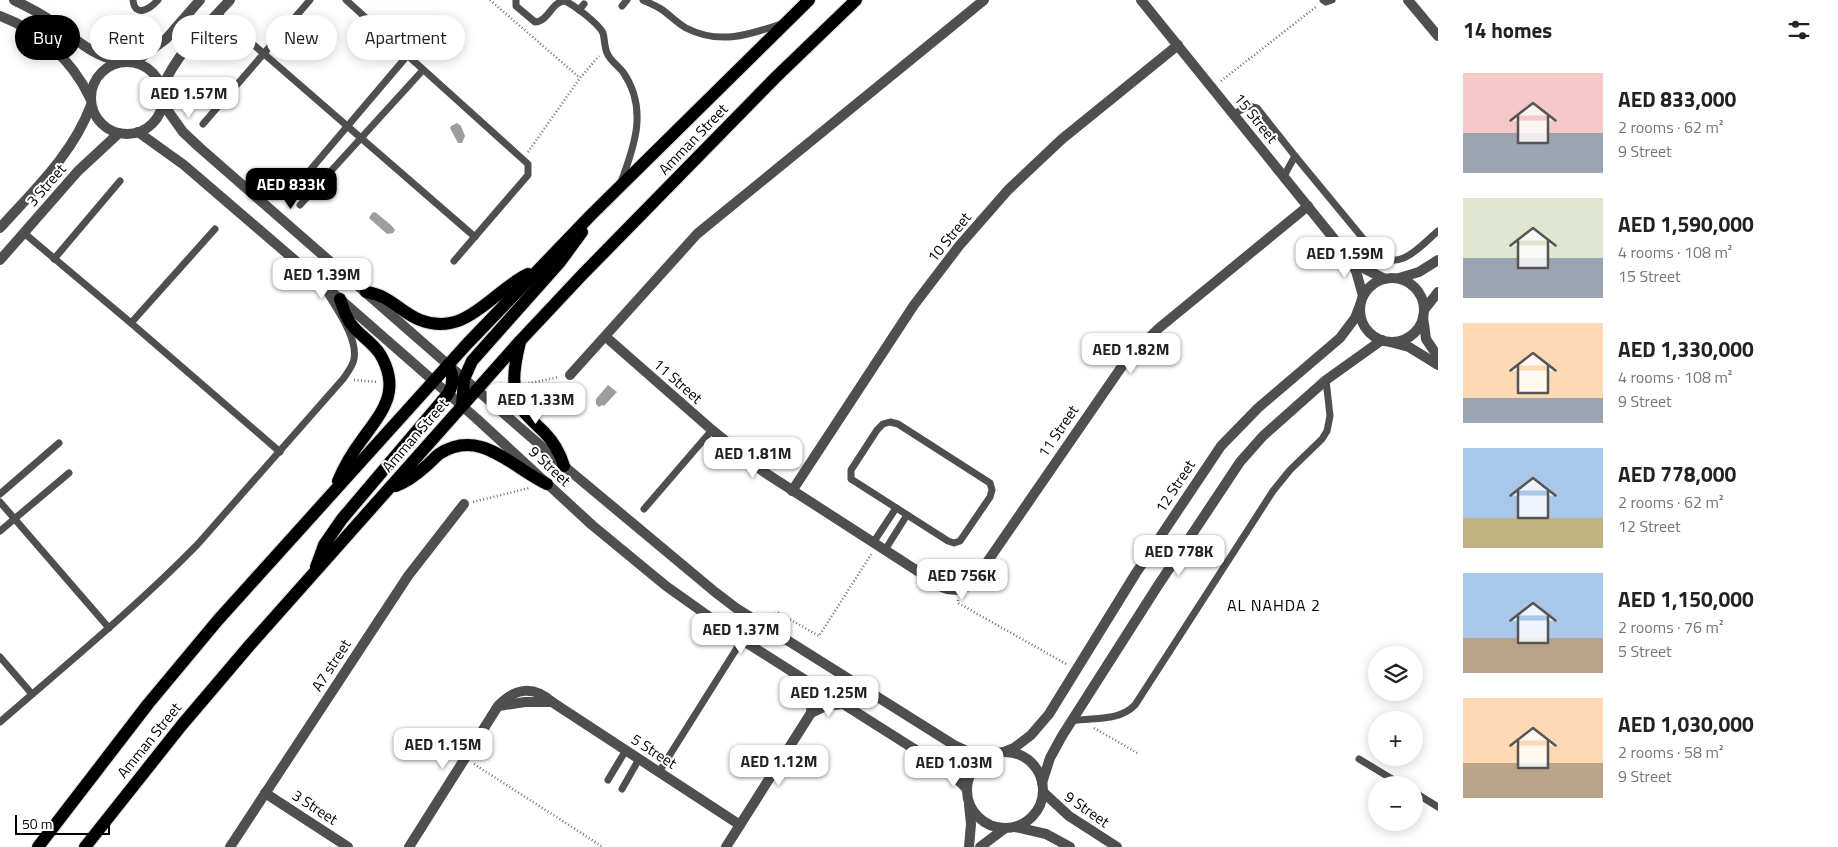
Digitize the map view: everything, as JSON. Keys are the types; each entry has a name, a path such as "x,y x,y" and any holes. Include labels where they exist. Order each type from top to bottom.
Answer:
{"main road":[{"name":"Amman Street","path":"38,847 148,704 218,620 448,365 619,186 809,0"},
{"name":"Amman Street","path":"85,847 181,726 249,646 520,341 776,77 856,0"},
{"path":"462,406 464,379 470,365 568,253 591,215"},
{"path":"366,292 384,297 416,318 431,323 446,324 471,316 508,286 537,270"},
{"path":"333,492 353,452 383,412 387,402 389,382 383,360 370,342 351,324 340,299"},
{"path":"520,341 515,363 514,386 521,407 551,440 561,456 564,466"},
{"path":"314,574 324,546 342,519 448,394 453,382 452,371 448,365"},
{"path":"389,489 414,476 440,454 465,446 491,450 535,479 547,484"}],"street":[{"path":"0,16 24,28 60,53 72,67 91,102 95,115 109,130 128,134 138,132 154,122 163,104 162,88 155,75 143,65 135,62 122,62 91,52 42,14 14,0"},
{"path":"135,62 156,48 200,0"},
{"path":"162,88 174,65 190,44 230,0"},
{"path":"570,375 606,338 697,234 984,0"},
{"name":"15 Street","path":"1141,0 1347,255 1356,271 1362,301"},
{"path":"1408,0 1438,36"},
{"name":"10 Street","path":"792,491 914,305 959,246 1008,190 1062,139 1178,45"},
{"path":"91,102 94,81 99,74 106,68 122,62"},
{"name":"3 Street","path":"0,228 51,171 74,140 91,102"},
{"name":"9 Street","path":"163,104 183,132 199,147 476,390 708,588 767,628 954,745 969,752 988,756"},
{"name":"9 Street","path":"138,132 184,165 340,299 462,406 547,484 666,586 742,640 809,684 938,764 952,774 966,788"},
{"name":"3 Street","path":"0,260 91,158 119,133"},
{"name":"11 Street","path":"606,338 712,430 764,472 938,586 956,590 965,588 979,577 983,568 1127,359 1159,328 1308,206"},
{"name":"15 Street","path":"1347,255 1365,269 1384,279"},
{"path":"1438,260 1419,272 1376,282 1362,301 1362,323 1367,330 1386,341 1409,347 1438,366"},
{"path":"1397,278 1408,282 1416,289 1422,299 1426,338 1438,357"},
{"path":"980,847 1009,828 1023,824 1037,810 1050,758 1076,721 1162,579 1240,462 1276,424 1326,380 1386,341 1398,342 1416,332 1424,313 1438,292"},
{"name":"12 Street","path":"1004,752 1023,742 1041,725 1136,573 1221,446 1258,408 1340,338 1355,318 1362,301"},
{"name":"A7 street","path":"230,847 408,576 464,504"},
{"name":"11 Street","path":"930,579 941,582 964,580 974,576 983,568"},
{"path":"726,847 811,713 812,698 809,684"},
{"name":"5 Street","path":"409,847 498,706 505,698 514,693 524,691 535,692 544,696 740,825"},
{"path":"811,713 826,706 842,704"},
{"path":"969,847 971,824 966,788 969,775 977,764 988,756 1004,752 1015,754 1029,761 1039,773 1043,787"},
{"name":"9 Street","path":"1043,787 1053,804 1117,847"},
{"name":"3 Street","path":"265,793 348,847"},
{"path":"969,805 977,817 989,826 1046,834 1070,847"}],"lane":[{"path":"133,0 134,4 142,11 148,10 158,0"},
{"path":"203,124 310,0"},
{"path":"346,0 363,15"},
{"path":"516,0 516,6 535,22 544,19 561,1 581,7 604,27 606,49 609,57 623,73 631,88 637,117 636,138 632,154 619,186"},
{"path":"622,6 627,0"},
{"path":"644,0 661,9 685,27 700,34 715,37 731,38 747,35 784,23"},
{"path":"1321,1 1332,0"},
{"path":"218,14 475,237"},
{"path":"289,195 405,60"},
{"path":"412,60 523,159 529,169 528,175 454,261"},
{"path":"300,205 423,70"},
{"path":"1234,114 1248,106 1257,108 1381,258 1395,261 1402,260 1438,231"},
{"path":"1284,176 1295,156"},
{"path":"54,259 120,181"},
{"path":"131,323 215,229"},
{"path":"24,233 280,452"},
{"path":"0,722 154,588 197,545 342,379 354,360 354,346 350,334 321,283"},
{"path":"1076,721 1117,717 1130,710 1134,705 1273,491 1290,470 1325,435 1330,421 1326,380"},
{"path":"886,423 898,424 987,481 991,486 990,496 962,539 957,542 948,541 907,515 853,481 850,475 851,470 877,430 886,423"},
{"path":"644,509 712,430"},
{"path":"0,494 59,443"},
{"path":"0,531 69,473"},
{"path":"0,502 109,628"},
{"path":"878,546 896,508"},
{"path":"878,546 907,515"},
{"path":"659,772 742,640"},
{"path":"0,657 32,694"},
{"path":"608,780 626,750"},
{"path":"622,789 639,759"},
{"path":"1360,759 1387,776"},
{"path":"1423,798 1438,807"}],"path":[{"path":"490,0 580,78"},
{"path":"1212,88 1311,12 1321,1"},
{"path":"523,159 580,78 606,49"},
{"path":"514,386 570,375"},
{"path":"342,379 389,382"},
{"path":"464,504 547,484"},
{"path":"767,628 777,612 819,636 878,546"},
{"path":"956,590 958,603 1076,669"},
{"path":"1076,721 1138,754"},
{"path":"466,758 603,847"}],"shaded area":[{"path":"457,123 461,126 465,136 462,143 458,143 450,128"},
{"path":"375,212 391,225 395,230 393,233 387,234 369,218"},
{"path":"608,385 617,392 604,406 599,407 596,404 596,399"}],"district":[{"name":"AL NAHDA 2","path":"1274,605"}]}
